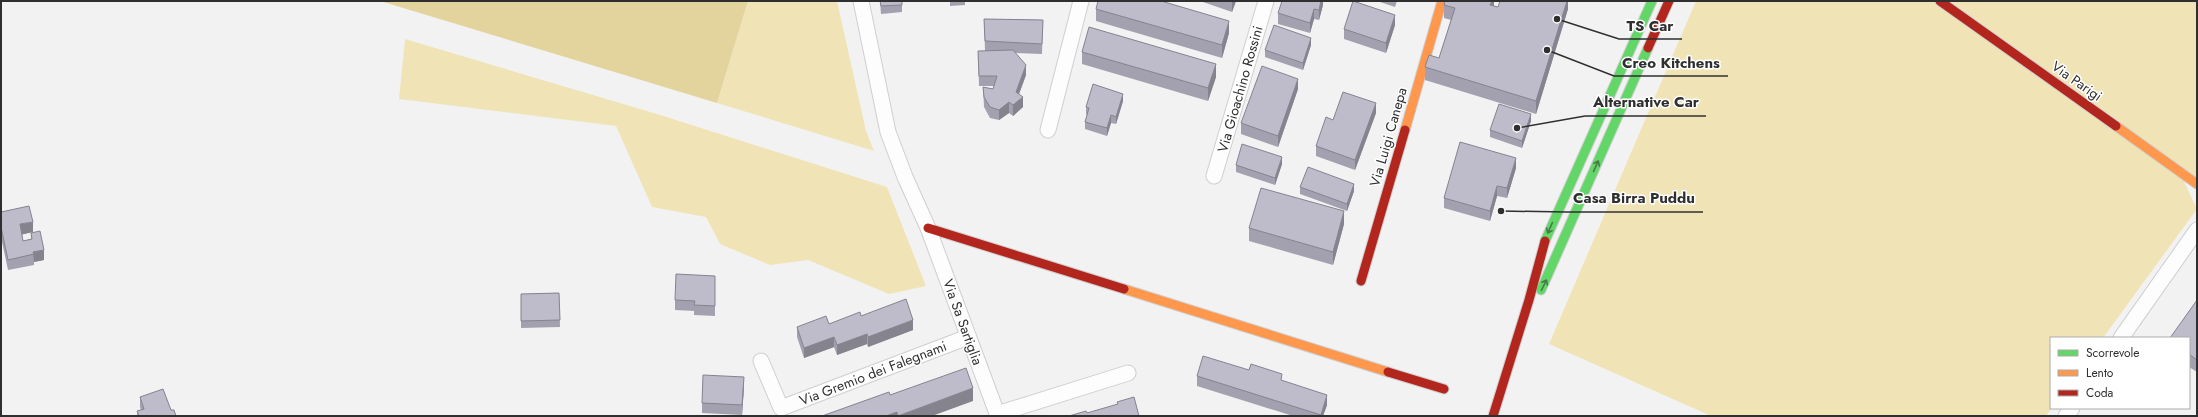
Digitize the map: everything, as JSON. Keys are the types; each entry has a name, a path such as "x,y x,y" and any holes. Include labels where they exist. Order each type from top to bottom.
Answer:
{"street":[{"name":"Via Sa Sartiglia","path":"861,1 888,132 905,177 928,228 997,415"},
{"path":"1048,130 1081,1"},
{"name":"Via Gioachino Rossini","path":"1214,176 1266,1"},
{"name":"Via Luigi Canepa","path":"1361,281 1442,1"},
{"path":"1493,416 1518,331 1529,300 1542,247 1652,1"},
{"path":"1518,331 1543,286 1669,1"},
{"name":"Via Parigi","path":"1940,1 2197,184"},
{"path":"928,228 1444,389"},
{"path":"2122,337 2197,230"},
{"name":"Via Gremio dei Falegnami","path":"762,361 781,408 968,337"},
{"path":"997,415 1128,373"}],"shaded area":[{"path":"380,1 748,1 717,103"},
{"path":"748,1 837,1 866,131 874,151 717,103"},
{"path":"1696,1 2197,1 2197,184 2179,171 2197,209 2104,337 2050,337 2050,409 2051,409 2046,416 1711,416 1549,344"},
{"path":"405,39 657,114 887,187 926,286 889,294 808,260 770,265 720,244 706,217 652,207 616,126 399,99"}],"building":[{"path":"880,1 902,1 902,5 881,6"},
{"path":"1098,1 1161,1 1229,21 1222,45 1096,9"},
{"path":"1282,1 1321,1 1319,10 1314,9 1310,23 1278,13"},
{"path":"1353,1 1395,15 1386,43 1344,29"},
{"path":"1445,1 1492,1 1490,5 1498,7 1500,1 1567,1 1536,101 1425,67 1429,55 1439,58 1455,8 1444,5"},
{"path":"984,19 1043,20 1042,44 985,41"},
{"path":"1274,25 1311,38 1303,63 1265,50"},
{"path":"1089,27 1216,64 1208,88 1082,52"},
{"path":"1013,50 1026,65 1016,92 1023,97 1013,105 1009,102 999,110 990,107 984,97 983,87 993,89 997,76 979,76 978,51"},
{"path":"1262,66 1298,79 1278,136 1241,123"},
{"path":"1093,84 1123,94 1116,117 1111,115 1107,128 1085,122 1089,108 1086,107"},
{"path":"1343,92 1376,103 1355,160 1316,146 1326,117 1333,120"},
{"path":"1499,104 1531,114 1522,141 1490,130"},
{"path":"1460,142 1516,158 1507,188 1497,186 1490,211 1444,198"},
{"path":"1242,144 1282,157 1275,178 1236,165"},
{"path":"1308,167 1354,184 1347,204 1300,187"},
{"path":"1261,188 1344,211 1333,252 1249,228"},
{"path":"29,206 33,222 20,224 23,241 32,239 31,233 40,231 44,250 8,260 1,227 1,212"},
{"path":"676,274 715,276 715,306 694,305 695,301 675,300"},
{"path":"559,293 560,320 521,321 521,294"},
{"path":"906,299 913,320 868,337 867,334 837,345 834,337 804,348 797,327 826,316 829,324 860,312 861,316"},
{"path":"2197,300 2197,360 2190,355 2190,337 2171,337"},
{"path":"1203,356 1249,370 1251,364 1282,374 1281,380 1327,395 1321,415 1197,376"},
{"path":"966,368 973,388 898,416 897,412 886,416 822,416 889,392 890,395"},
{"path":"703,375 744,377 742,405 702,403"},
{"path":"163,389 171,410 174,410 176,416 139,416 137,411 144,409 140,397"},
{"path":"1134,397 1139,416 1069,416 1086,411 1087,413 1118,404 1117,402"}],"traffic: fast":[{"path":"1545,241 1652,1"},
{"path":"1541,290 1648,48"}],"traffic: slow":[{"path":"1405,130 1442,1"},
{"path":"2116,126 2197,184"},
{"path":"1124,289 1388,372"}],"traffic: jam":[{"path":"1648,48 1669,1"},
{"path":"1940,1 2116,126"},
{"path":"1361,281 1405,130"},
{"path":"928,228 1124,289"},
{"path":"1493,416 1529,300 1545,241"},
{"path":"1388,372 1444,389"}],"place":[{"name":"TS Car","path":"1557,19"},
{"name":"Creo Kitchens","path":"1547,50"},
{"name":"Alternative Car","path":"1517,128"},
{"name":"Casa Birra Puddu","path":"1501,211"}]}
